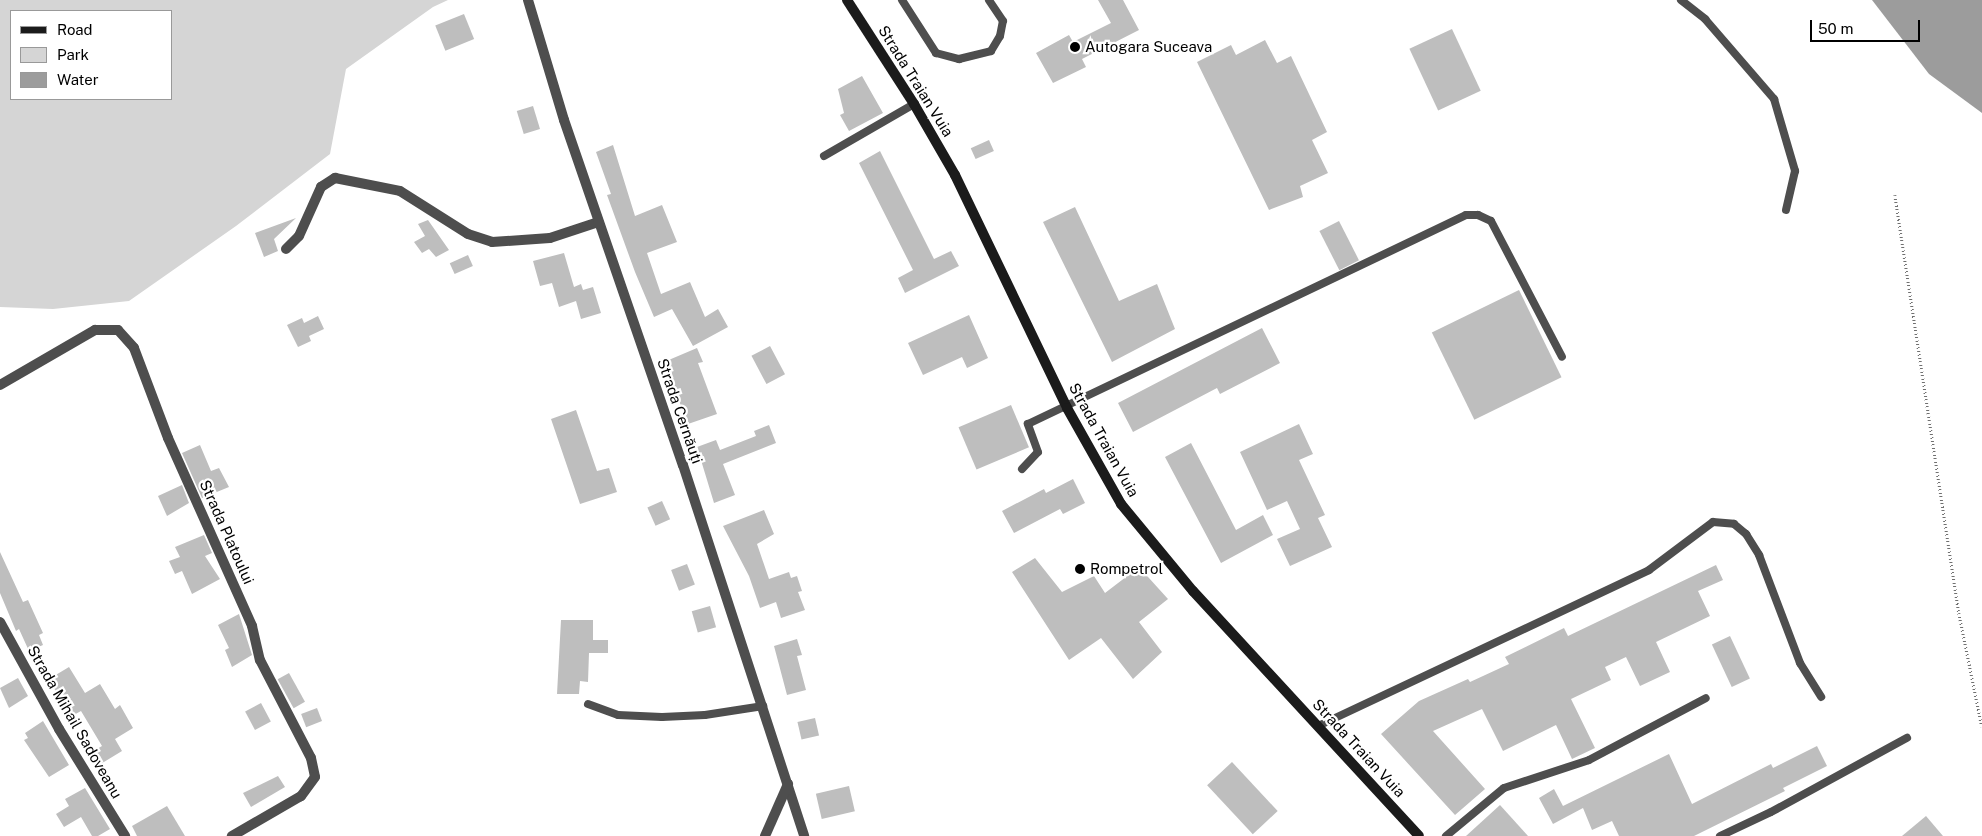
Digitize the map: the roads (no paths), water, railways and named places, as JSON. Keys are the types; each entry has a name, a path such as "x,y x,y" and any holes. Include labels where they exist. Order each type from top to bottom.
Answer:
{"main road":[{"name":"Strada Traian Vuia","path":"846,0 914,104 955,175 1067,408 1103,475 1140,530 1419,836"}],"street":[{"name":"Strada Cernăuți","path":"528,0 598,222 764,706 804,835"},
{"path":"286,249 299,236 321,187 335,178 400,191 468,234 492,242 550,238 598,222"},
{"name":"Strada Platoului","path":"0,385 95,330 118,330 134,348 168,438 252,626 260,660 311,758 314,777 301,796 232,836"},
{"name":"Strada Mihail Sadoveanu","path":"0,622 59,730 125,836"},
{"path":"765,836 788,784"}],"lane":[{"path":"902,0 936,53 959,60 991,51 1000,36 1003,21 988,0"},
{"path":"1680,0 1705,19 1774,99 1795,171 1786,210"},
{"path":"824,156 914,104"},
{"path":"1022,469 1038,452 1028,424 1067,408 1466,215 1478,215 1491,221 1562,357"},
{"path":"1318,726 1650,570 1714,522 1734,524 1746,534 1760,555 1800,663 1821,697"},
{"path":"1446,836 1504,788 1589,760 1706,698"},
{"path":"588,704 618,716 662,717 705,715 764,706"},
{"path":"1720,836 1771,812 1907,738"}],"water":[{"path":"1872,0 1982,0 1982,113 1929,74"}],"place":[{"name":"Autogara Suceava","path":"1075,47"},
{"name":"Rompetrol","path":"1080,569"}]}
